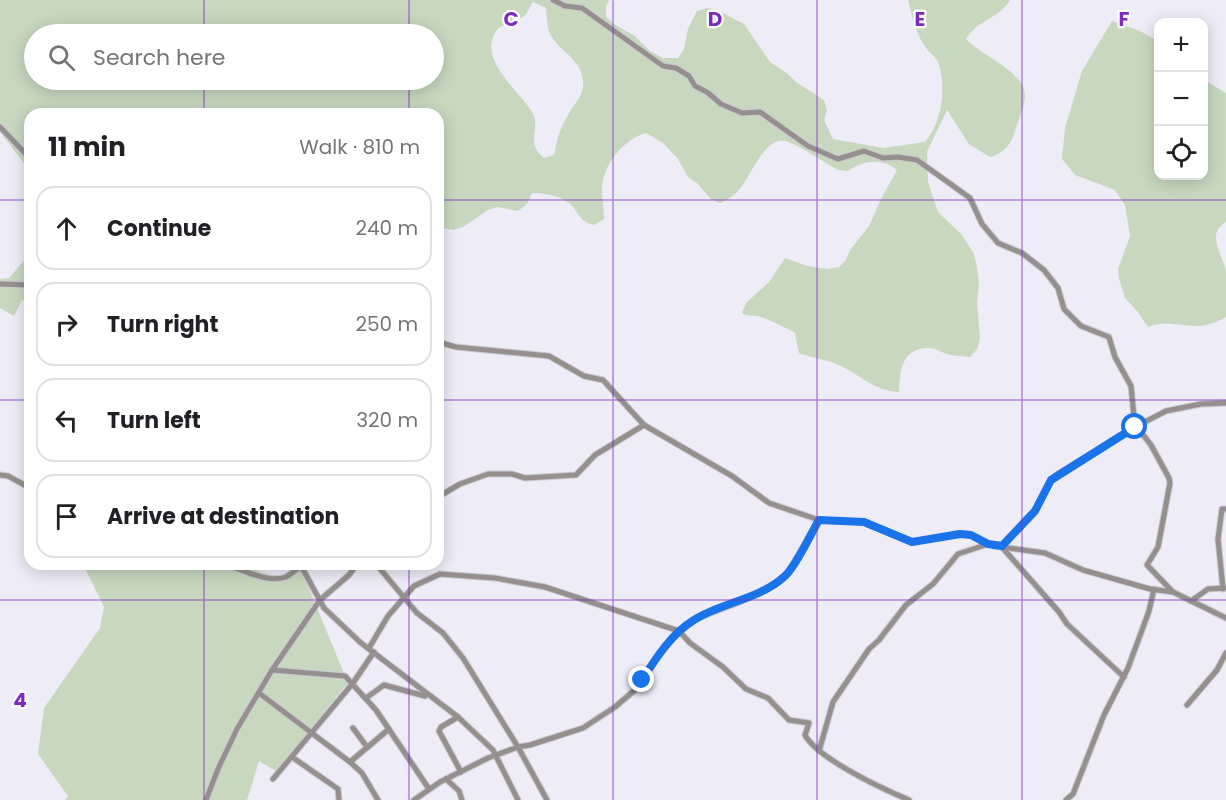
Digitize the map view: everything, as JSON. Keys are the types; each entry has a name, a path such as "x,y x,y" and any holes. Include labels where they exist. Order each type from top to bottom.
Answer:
{"street":[{"path":"553,0 565,6 582,8 663,66 676,68 688,76 695,86 707,92 721,104 742,113 760,112 808,146 838,159 864,151 883,158 898,157 917,160 970,198 982,224 998,243 1022,253 1044,270 1058,288 1064,309 1081,326 1109,337 1115,357 1131,386 1136,426 1151,446 1169,478 1158,547 1146,565 1173,592"},
{"path":"0,128 24,152"},
{"path":"0,284 24,285"},
{"path":"444,344 456,348 549,356 584,376 603,381 644,425 732,476 769,503 819,520 864,522 912,542 960,534 971,535 988,544 1018,551 1045,553 1083,570 1173,592 1226,618"},
{"path":"1002,546 1035,511 1051,480 1136,426 1166,411 1184,406 1226,402"},
{"path":"444,493 460,484 488,474 512,474 525,478 576,475 595,454 644,425"},
{"path":"0,475 8,476 24,485"},
{"path":"1191,601 1208,589 1224,588 1218,538 1222,509 1226,509"},
{"path":"414,800 446,779 488,758 583,728 615,707 636,689 654,661 679,631 695,619 748,598 775,584 787,574 819,520"},
{"path":"819,751 833,702 869,649 879,640 906,605 933,584 958,554 988,544"},
{"path":"1002,546 1067,624 1124,677"},
{"path":"240,570 273,579 286,576 294,570"},
{"path":"304,570 324,608 371,650 429,697 458,717 493,750 518,800"},
{"path":"206,800 237,729 272,670 320,600 352,570"},
{"path":"381,570 417,613 443,633 463,658 518,747 547,800"},
{"path":"273,779 353,683 388,616 414,586 440,574 495,578 545,587 679,631 747,689 768,698 789,720 809,723 806,735 809,742 819,751 849,770 909,800"},
{"path":"1066,800 1073,794 1104,715 1124,677 1149,611 1154,589"},
{"path":"1187,705 1217,670 1226,653"},
{"path":"272,670 345,676 390,729 429,789"},
{"path":"366,698 384,685 429,697"},
{"path":"259,693 350,762 362,773 378,800"},
{"path":"458,717 441,727 439,731 462,772"},
{"path":"353,728 367,747"},
{"path":"350,762 390,729"},
{"path":"292,757 338,789 339,800"},
{"path":"446,779 459,791 462,800"}],"green space":[{"path":"0,0 609,0 606,6 606,17 635,36 650,51 663,58 678,58 684,49 688,29 697,11 707,8 717,10 744,24 770,62 824,100 827,110 824,120 833,139 883,148 925,142 935,125 941,104 942,83 938,62 920,37 908,0 1010,0 1000,11 970,33 966,39 1018,79 1025,96 1012,138 1000,153 990,157 969,144 947,110 927,152 928,182 938,212 961,234 973,252 976,262 979,283 977,302 980,339 977,349 970,357 950,355 931,348 913,352 904,362 899,392 875,386 834,363 799,353 795,333 766,319 742,313 746,303 769,282 785,258 807,266 828,269 839,267 846,260 850,250 869,226 897,170 879,162 860,165 848,171 838,170 796,145 777,141 764,151 737,192 720,203 711,199 697,183 688,177 678,159 663,143 646,133 629,141 609,164 603,182 604,219 594,225 583,220 565,200 532,193 527,204 518,211 498,207 488,210 463,227 453,230 444,228 444,108 24,108 24,163 0,132","holes":["533,2 546,8 551,36 577,64 583,78 583,86 581,94 563,125 554,155 544,158 535,147 535,118 504,77 493,57 491,47 493,37 499,28 526,14"]},
{"path":"1112,21 1154,39 1154,180 1208,180 1208,82 1226,93 1226,222 1220,227 1216,239 1226,273 1226,317 1204,325 1158,324 1148,327 1125,298 1118,269 1130,236 1125,205 1115,190 1075,175 1062,159 1065,128 1082,71"},
{"path":"24,261 24,300 22,300 14,316 0,308 0,279 9,278"},
{"path":"86,570 254,570 279,578 301,570 348,683 276,771 259,761 247,800 65,800 68,796 38,754 44,708 100,628 104,607"}],"route":[{"path":"642,680 654,661 679,631 695,619 739,602 775,584 787,574 819,520 864,522 912,542 960,534 971,535 994,546 1002,546 1035,511 1051,480 1135,427"}]}
